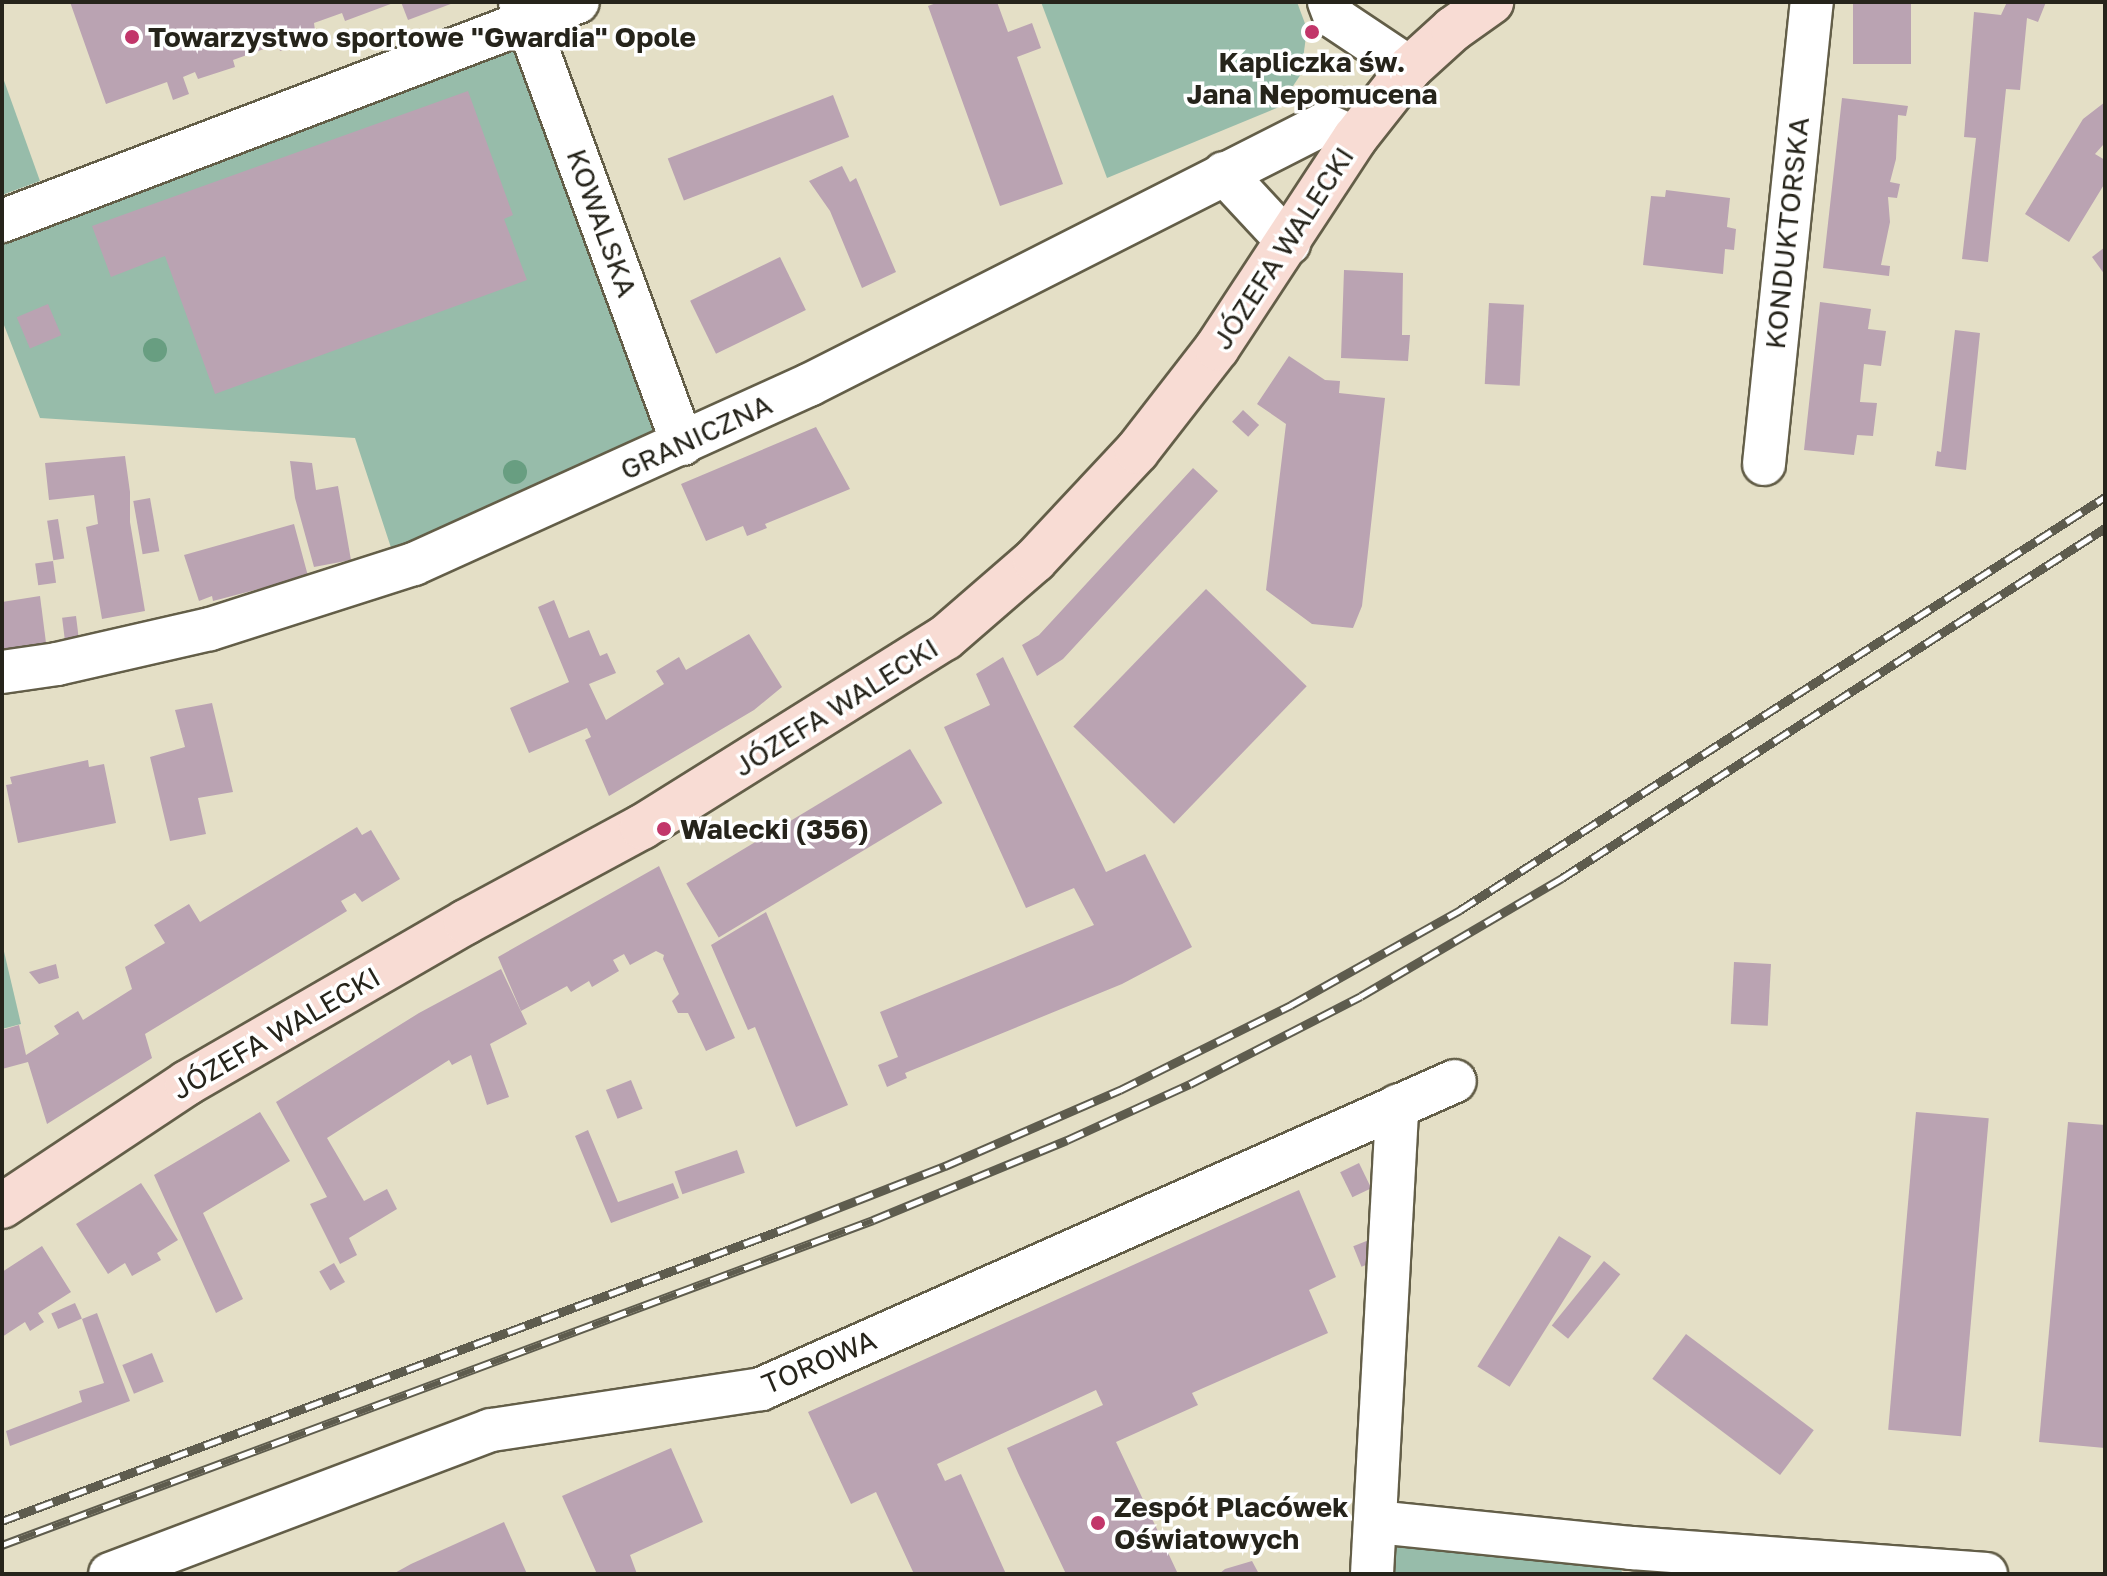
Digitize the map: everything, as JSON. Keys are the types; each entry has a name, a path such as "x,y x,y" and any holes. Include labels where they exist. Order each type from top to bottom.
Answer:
{"main road":[{"name":"JÓZEFA WALECKI","path":"2,1206 187,1083 466,922 642,827 861,694 945,638 1035,560 1137,451 1217,348 1289,243 1355,138 1410,68 1453,29 1491,2"}],"street":[{"path":"2,221 523,12 578,2"},
{"path":"1329,2 1335,18 1410,68"},
{"name":"KONDUKTORSKA","path":"1764,464 1812,2"},
{"name":"KOWALSKA","path":"523,12 683,444"},
{"name":"GRANICZNA","path":"2,672 57,664 210,629 414,564 809,385 1324,124 1355,138"},
{"path":"1224,173 1289,243"},
{"name":"TOROWA","path":"110,1574 491,1430 761,1389 1455,1081"},
{"path":"1372,1574 1397,1106"},
{"path":"1376,1522 1632,1561 1986,1574"}],"green space":[{"path":"1041,2 1297,2 1307,29 1301,74 1279,107 1107,178"},
{"path":"527,22 683,444 398,569 355,438 40,418 2,320 2,221"},
{"path":"2,75 40,181 2,195"},
{"path":"2,943 21,1024 2,1029"},
{"path":"1376,1522 1620,1558 1622,1574 1372,1574"}],"building":[{"path":"70,2 396,2 345,21 342,13 314,23 316,38 280,51 278,44 233,60 235,67 198,79 195,72 183,77 189,94 173,100 167,82 106,104"},
{"path":"401,2 456,2 408,20"},
{"path":"939,2 997,2 1008,32 1032,23 1041,48 1017,57 1063,184 1000,206 928,6"},
{"path":"1853,2 1911,2 1911,64 1853,64"},
{"path":"2007,2 2046,2 2038,22 2027,18 2020,90 2006,89 1988,262 1962,259 1976,138 1964,137 1974,12 2001,15"},
{"path":"468,91 513,215 504,219 527,280 215,394 165,256 111,277 92,226"},
{"path":"833,95 849,137 684,200 668,158"},
{"path":"1842,98 1908,106 1906,116 1898,115 1896,159 1890,182 1900,184 1897,198 1888,197 1890,222 1881,265 1890,266 1889,276 1823,268"},
{"path":"2105,102 2105,148 2103,145 2095,154 2105,160 2105,183 2069,242 2025,214 2083,119"},
{"path":"842,166 850,182 856,178 896,272 862,288 830,211 809,181"},
{"path":"1666,190 1730,198 1727,227 1736,229 1734,250 1725,249 1723,274 1643,265 1651,196 1665,197"},
{"path":"2105,247 2105,275 2092,257"},
{"path":"780,257 806,310 716,354 690,301"},
{"path":"1344,270 1403,273 1402,335 1410,335 1408,361 1341,358"},
{"path":"1820,302 1871,309 1868,329 1886,331 1881,366 1864,364 1860,402 1877,403 1873,436 1857,435 1854,455 1804,450"},
{"path":"1489,303 1524,305 1520,386 1485,384"},
{"path":"48,304 61,335 30,349 17,317"},
{"path":"1955,330 1980,333 1966,470 1935,466 1937,451 1941,452"},
{"path":"1289,356 1325,380 1340,381 1339,393 1385,398 1362,606 1353,628 1312,624 1266,590 1286,424 1257,404"},
{"path":"1243,410 1259,425 1248,437 1232,422"},
{"path":"816,427 850,489 765,524 767,528 747,536 743,526 706,541 681,484"},
{"path":"125,456 130,522 145,611 102,619 86,527 98,524 94,495 49,500 45,463"},
{"path":"290,461 312,463 316,490 338,486 351,560 314,567 295,498"},
{"path":"1193,468 1218,491 1063,659 1037,676 1022,645 1039,635"},
{"path":"150,498 159,551 143,554 133,501"},
{"path":"58,519 64,559 53,560 47,521"},
{"path":"294,524 308,576 213,601 212,596 199,601 184,555"},
{"path":"53,561 56,583 38,585 35,564"},
{"path":"1206,589 1307,686 1174,824 1073,726"},
{"path":"40,596 46,643 2,649 2,602"},
{"path":"554,600 569,638 589,630 600,656 607,653 616,673 589,684 606,720 664,684 656,671 679,657 686,670 749,634 782,687 754,710 609,796 585,740 591,737 587,728 529,753 510,708 569,682 538,607"},
{"path":"76,616 79,640 65,642 62,618"},
{"path":"1003,657 1106,872 1145,854 1192,947 1122,984 905,1073 907,1078 887,1087 878,1065 898,1057 880,1012 1094,925 1074,888 1026,908 944,727 990,705 976,674"},
{"path":"212,703 233,792 198,798 206,834 170,841 150,757 185,747 175,710"},
{"path":"910,749 942,803 719,937 686,883"},
{"path":"88,760 89,767 104,764 116,823 18,843 6,785 12,784 10,777"},
{"path":"357,827 362,835 371,830 400,879 362,902 355,893 341,901 347,911 145,1034 152,1058 47,1124 28,1062 2,1069 2,1030 19,1025 26,1055 59,1034 54,1026 78,1011 83,1020 132,989 125,967 165,943 154,925 189,904 200,922"},
{"path":"659,866 735,1038 706,1051 688,1013 678,1013 672,1001 679,994 664,955 656,951 630,965 624,954 613,960 619,971 592,987 589,981 571,992 567,986 521,1011 498,957"},
{"path":"766,912 848,1105 796,1127 755,1027 748,1030 711,945"},
{"path":"1734,962 1771,964 1768,1026 1731,1024"},
{"path":"56,964 59,978 39,984 29,972"},
{"path":"501,969 527,1024 490,1044 509,1097 487,1105 471,1055 452,1065 449,1060 327,1138 364,1201 387,1189 397,1209 349,1238 357,1255 340,1264 310,1204 327,1197 276,1102 419,1013"},
{"path":"631,1080 643,1109 618,1119 606,1090"},
{"path":"260,1112 290,1161 203,1213 243,1299 216,1313 154,1175"},
{"path":"1916,1112 1989,1118 1961,1436 1888,1430"},
{"path":"2068,1122 2105,1125 2105,1448 2039,1442"},
{"path":"588,1130 618,1202 673,1183 679,1198 611,1223 575,1136"},
{"path":"737,1150 745,1173 682,1194 675,1171"},
{"path":"1359,1163 1371,1188 1352,1197 1340,1172"},
{"path":"141,1183 178,1240 157,1253 161,1260 132,1276 125,1263 108,1274 76,1224"},
{"path":"1299,1190 1336,1277 1309,1290 1328,1333 1192,1393 1198,1405 1116,1442 1178,1574 1066,1574 1018,1473 1007,1448 1103,1405 1096,1390 937,1464 945,1481 961,1474 1006,1574 914,1574 876,1492 851,1504 808,1412"},
{"path":"1559,1236 1591,1256 1510,1387 1477,1367"},
{"path":"1369,1240 1377,1260 1361,1267 1353,1246"},
{"path":"42,1246 71,1292 38,1313 44,1322 30,1331 25,1322 2,1337 2,1272"},
{"path":"1604,1261 1620,1274 1568,1339 1552,1326"},
{"path":"334,1263 345,1282 330,1291 319,1272"},
{"path":"75,1303 82,1319 58,1329 51,1314"},
{"path":"97,1313 130,1401 10,1446 6,1431 82,1402 79,1391 104,1383 82,1319"},
{"path":"1686,1334 1814,1430 1780,1475 1652,1379"},
{"path":"152,1353 164,1382 134,1394 122,1365"},
{"path":"671,1448 703,1522 630,1555 637,1574 597,1574 562,1496"},
{"path":"504,1522 527,1574 393,1574 411,1564"},
{"name":"Zespół Placówek Oświatowych","path":"1252,1561 1259,1574 1219,1574 1225,1569"}],"railway":[{"path":"2,1521 789,1227 945,1166 1120,1090 1291,1005 1460,910 2105,497"},
{"path":"2,1545 873,1220 1067,1140 1190,1084 1361,996 1562,878 2105,528"}],"place":[{"name":"Kapliczka św. Jana Nepomucena","path":"1312,32"},
{"name":"Towarzystwo sportowe \"Gwardia\" Opole","path":"132,37"},
{"name":"Walecki (356)","path":"664,829"},
{"name":"Zespół Placówek Oświatowych","path":"1098,1523"}]}
